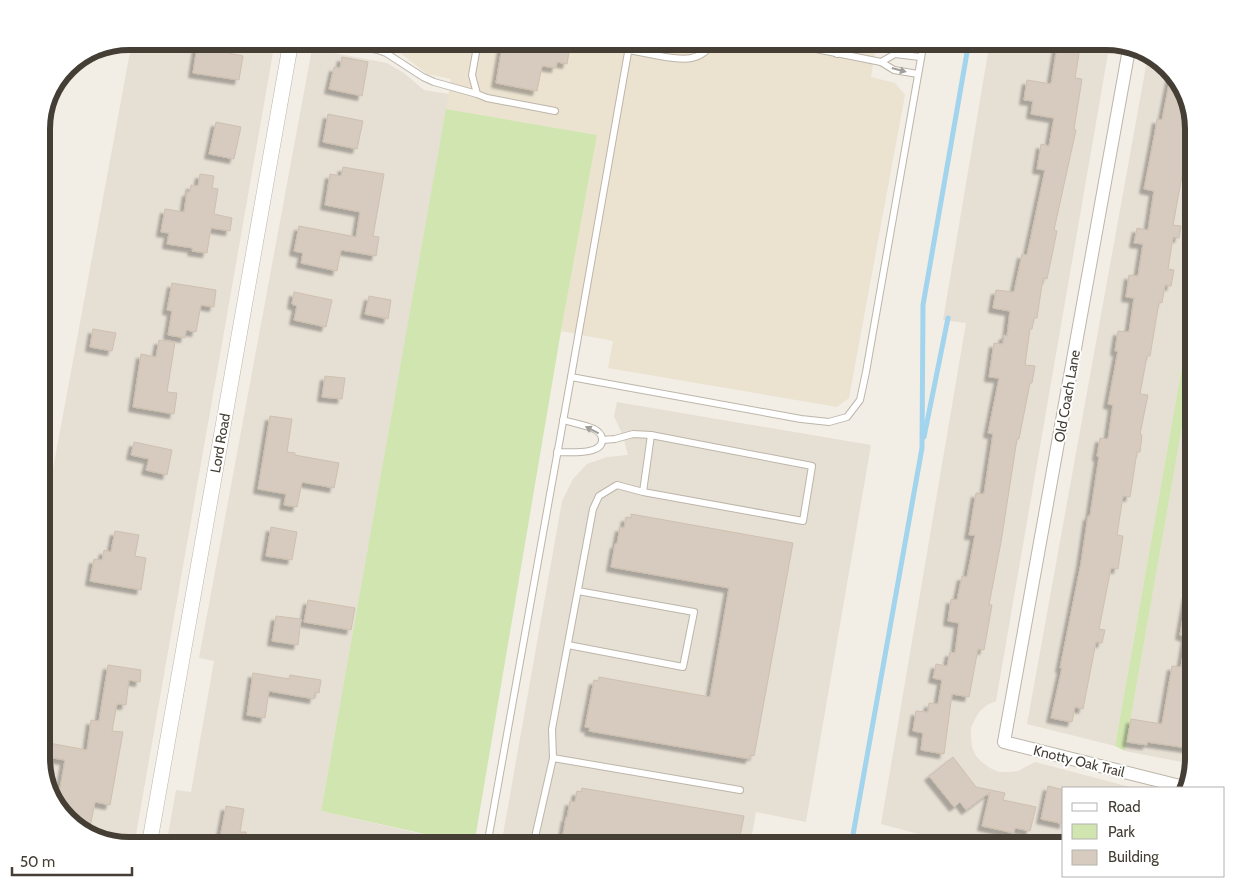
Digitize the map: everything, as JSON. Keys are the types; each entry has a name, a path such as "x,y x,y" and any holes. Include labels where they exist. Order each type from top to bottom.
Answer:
{"street":[{"name":"Lord Road","path":"151,837 289,50"},
{"name":"Old Coach Lane","path":"1004,742 1128,53"},
{"name":"Knotty Oak Trail","path":"1004,742 1180,786"}],"lane":[{"path":"378,50 434,82 488,98 556,111"},
{"path":"476,50 472,75 477,94"},
{"path":"489,837 629,50 684,59 694,58 707,50"},
{"path":"820,50 881,62 894,70 918,74"},
{"path":"837,54 838,50"},
{"path":"570,377 801,419 828,422 847,417 860,400 866,372 922,50"},
{"path":"881,62 895,54 920,58"},
{"path":"557,452 588,451 600,446 602,440 601,435 593,429 563,420"},
{"path":"535,837 553,758 552,729 593,509 599,496 617,485 642,492 803,521 812,466 652,435 633,434 602,440"},
{"path":"642,492 652,435"},
{"path":"568,645 683,667 694,612 578,591"},
{"path":"553,758 740,790"}],"shaded area":[{"path":"130,50 273,50 136,837 103,833 81,821 66,806 58,793 53,779 50,763 50,485"},
{"path":"312,50 387,63 404,73 424,90 449,94 321,811 435,837 168,837 176,790 191,792 214,661 199,658"},
{"path":"396,50 876,50 871,77 895,83 905,95 849,398 837,407 608,368 613,341 561,331 597,135 446,109 451,79 427,74"},
{"path":"988,50 1109,50 996,701 980,711 971,728 972,747 976,756 990,768 999,772 1018,771 1035,762 1130,787 1062,787 1062,837 930,837 881,824 966,323 943,320"},
{"path":"1147,62 1169,81 1177,94 1184,118 1185,349 1115,746 1027,724"},
{"path":"617,402 871,445 806,822 756,812 752,837 503,837 562,501 573,479 587,464 607,457 628,455 623,436 614,416"},
{"path":"1185,410 1185,763 1125,751"}],"green space":[{"path":"446,109 597,135 561,331 475,837 438,837 321,811"},
{"path":"1185,349 1185,410 1125,751 1115,746"}],"building":[{"path":"197,50 230,50 229,53 243,56 239,80 193,73"},
{"path":"502,50 569,50 567,64 557,62 556,68 542,66 537,91 496,83"},
{"path":"1057,50 1080,50 1075,78 1082,79 1074,129 1076,130 1054,230 1057,231 1047,279 1043,278 1037,318 1034,318 1032,329 1030,329 1025,365 1035,366 1019,439 1017,439 989,605 992,605 984,650 978,649 969,697 952,694 944,754 921,750 923,733 913,731 916,711 928,712 929,703 938,704 942,680 933,678 936,664 947,666 950,652 955,653 959,623 948,621 951,599 957,600 962,576 967,577 975,535 969,535 976,493 984,494 993,434 988,433 999,378 989,377 994,343 1003,344 1004,335 1007,336 1010,311 993,308 996,290 1014,292 1022,254 1027,255 1045,170 1037,169 1041,144 1049,146 1054,118 1031,114 1033,101 1024,100 1027,80 1051,84"},
{"path":"342,57 368,62 362,96 329,89 334,67 340,68"},
{"path":"1169,82 1177,94 1182,108 1185,129 1185,159 1173,225 1181,226 1179,238 1173,237 1168,269 1174,270 1171,286 1165,285 1162,303 1159,302 1150,356 1147,356 1140,394 1148,395 1140,434 1142,435 1140,452 1137,452 1130,497 1123,496 1117,535 1123,536 1118,569 1111,568 1099,629 1105,630 1102,643 1096,642 1083,709 1075,707 1072,722 1051,718 1062,668 1060,668 1081,563 1088,516 1090,516 1100,438 1108,439 1113,405 1108,404 1118,351 1115,351 1118,331 1129,332 1134,298 1126,297 1129,275 1138,276 1143,244 1134,243 1137,228 1148,230 1154,191 1144,189 1157,119 1162,120"},
{"path":"328,114 363,121 357,149 323,142"},
{"path":"216,122 241,127 234,159 209,154"},
{"path":"343,167 384,174 373,236 379,237 376,256 341,250 337,271 301,263 303,253 294,251 299,226 356,237 360,212 325,205 330,174 341,176"},
{"path":"200,174 214,176 212,188 218,189 214,214 232,218 230,231 211,228 207,253 192,251 193,248 167,244 169,233 161,232 165,209 184,212 187,192 190,192 191,185 198,186"},
{"path":"172,283 216,290 214,307 201,305 196,332 186,330 185,338 168,335 172,311 167,310"},
{"path":"294,292 332,300 326,327 294,320 297,306 292,304"},
{"path":"369,296 391,300 388,319 365,314"},
{"path":"93,329 116,333 112,351 90,347"},
{"path":"159,340 175,342 167,392 177,393 174,414 133,407 141,354 156,357"},
{"path":"325,376 345,378 342,399 322,397"},
{"path":"270,416 292,419 287,452 339,463 334,488 302,482 297,507 284,505 286,494 258,489"},
{"path":"134,442 172,450 167,475 146,470 149,459 131,455"},
{"path":"631,514 793,543 754,756 750,755 750,759 589,731 590,728 585,727 594,680 598,681 599,677 710,697 729,588 611,567 620,527 624,528 626,517 631,518"},
{"path":"271,527 297,532 292,560 266,556"},
{"path":"115,531 139,535 135,556 146,558 141,590 90,581 94,559 102,560 104,550 111,552"},
{"path":"308,600 355,608 351,630 304,622"},
{"path":"1185,606 1185,637 1180,635"},
{"path":"276,616 301,619 298,645 272,641"},
{"path":"1185,643 1185,748 1147,742 1147,745 1127,742 1131,719 1162,724 1172,666 1181,667"},
{"path":"108,665 141,670 140,682 129,680 126,705 117,704 112,731 123,732 110,805 95,802 90,827 73,814 59,794 65,760 50,758 50,743 87,750 91,720 99,721"},
{"path":"253,673 289,679 290,675 321,680 319,693 315,692 314,699 269,691 265,718 247,715"},
{"path":"953,757 976,787 1005,793 1003,800 1036,807 1030,831 1015,828 1014,833 982,826 990,792 966,810 960,802 954,807 929,776"},
{"path":"1048,786 1062,790 1062,824 1041,819"},
{"path":"582,788 744,816 740,837 563,837 570,801 575,802 577,791 581,792"},
{"path":"226,806 244,809 240,832 246,832 245,837 220,837"}],"waterway":[{"path":"853,837 922,448 923,305 967,50"},
{"path":"924,437 948,318"}]}
